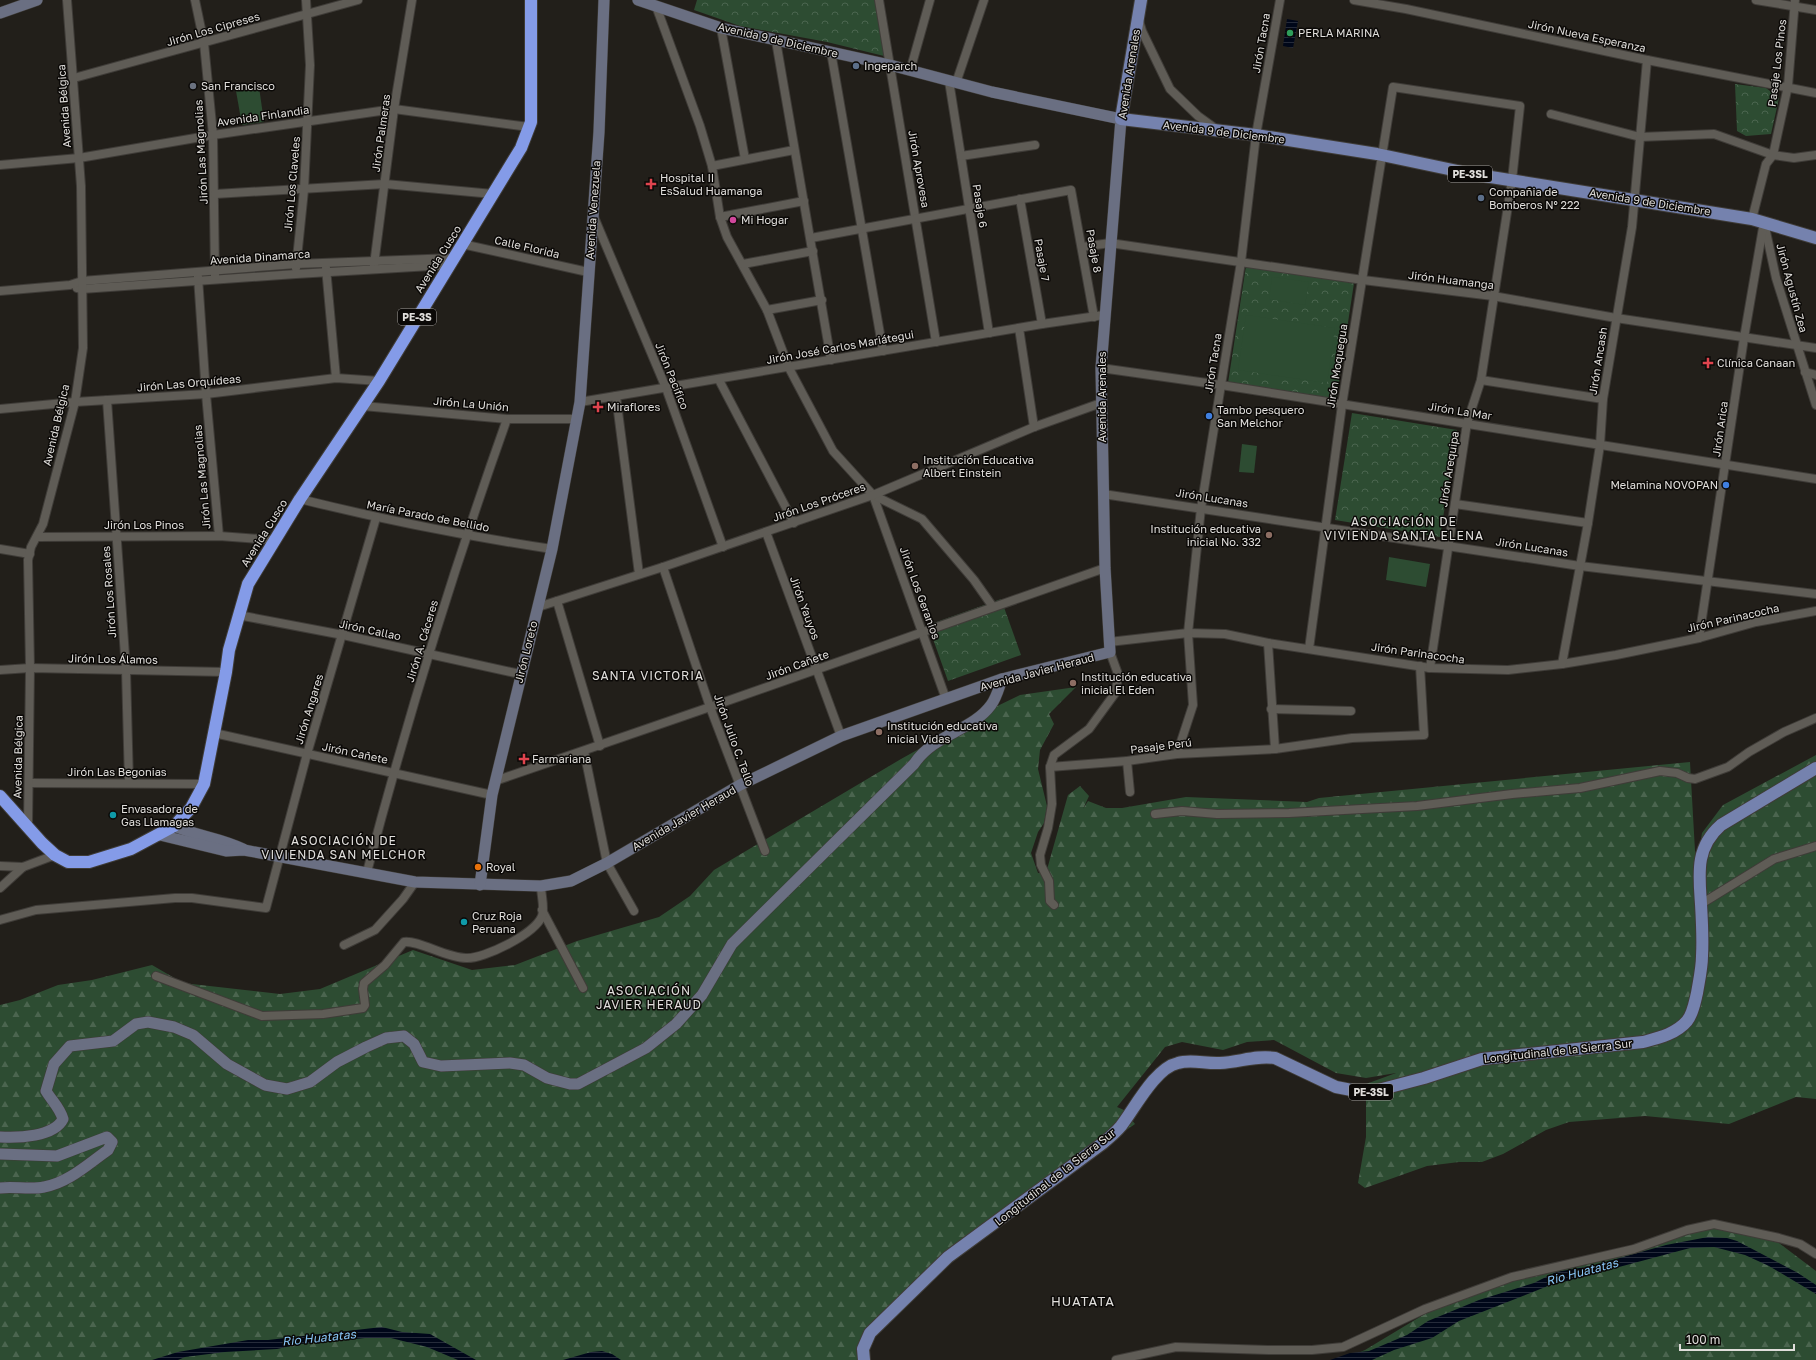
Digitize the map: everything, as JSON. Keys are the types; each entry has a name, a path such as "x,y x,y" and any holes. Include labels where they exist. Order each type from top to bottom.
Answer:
{"highway":[{"name":"Avenida Cusco","path":"238,615 248,584 274,540 379,381 521,148 531,122 530,0"},
{"name":"PE-3S","path":"0,796 55,855 68,862 89,862 131,850 174,826 191,808 204,784 229,650 238,615"}],"main road":[{"path":"0,13 21,3 37,0"},
{"name":"Avenida Venezuela","path":"577,419 580,402 593,216 604,0"},
{"name":"Avenida 9 de Diciembre","path":"638,0 721,28 890,65 953,82 1121,119 1256,135 1382,155 1472,174 1635,199 1758,221 1816,238"},
{"name":"Avenida Arenales","path":"1110,647 1105,568 1099,316 1110,243 1121,119 1141,0"},
{"name":"Jirón Loreto","path":"480,885 492,795 520,674 552,549 577,419"},
{"name":"Avenida Javier Heraud","path":"160,835 226,851 244,850 415,882 541,886 571,881 607,863 740,786 840,736 1002,679 1110,647"},
{"path":"0,1137 35,1135 60,1126 64,1119 61,1110 53,1103 46,1091 54,1064 70,1046 113,1041 136,1024 148,1022 174,1028 193,1035 227,1064 265,1085 287,1089 310,1082 337,1062 366,1047 386,1038 404,1036 414,1044 423,1062 442,1066 510,1063 524,1065 548,1078 570,1084 578,1084 646,1048 676,1024 702,996 732,944 822,853 914,764 921,753 940,739 974,720 991,705 1002,679"},
{"name":"Longitudinal de la Sierra Sur","path":"863,1356 870,1333 948,1257 1104,1143 1120,1128 1148,1089 1168,1067 1185,1061 1220,1063 1264,1056 1275,1058 1336,1087 1367,1092 1418,1080 1482,1059 1643,1042 1664,1036 1677,1030 1688,1021 1695,1004 1702,956 1701,904 1698,875 1701,858 1709,837 1715,830 1733,817 1816,768"},
{"name":"Avenida Javier Heraud","path":"174,826 187,831 226,841 244,850"},
{"path":"0,1154 56,1156 107,1137 112,1142 108,1150 63,1181 43,1188 11,1186 0,1188"}],"street":[{"name":"Avenida Bélgica","path":"28,826 30,668 28,560 43,524 75,402 82,348 79,158 67,0"},
{"name":"Jirón Las Magnolias","path":"195,0 204,43 213,135 215,280"},
{"name":"Jirón Los Claveles","path":"296,274 304,190 308,121 310,65 306,0"},
{"name":"Jirón Los Cipreses","path":"74,78 358,0"},
{"name":"Jirón Palmeras","path":"374,270 394,109 412,0"},
{"name":"Jirón Aprovesa","path":"879,0 936,342"},
{"path":"910,70 930,0"},
{"path":"953,82 982,0"},
{"name":"Jirón Tacna","path":"1177,754 1193,705 1188,633 1201,508 1241,262 1256,135 1280,0"},
{"name":"Jirón Nueva Esperanza","path":"1354,0 1421,12 1647,60 1788,86 1816,93"},
{"path":"1756,0 1795,3 1816,10"},
{"name":"Pasaje Los Pinos","path":"1758,221 1766,164 1773,155 1788,86 1795,3"},
{"path":"656,6 671,49 689,93 712,166 720,217 727,237 767,310 789,368 833,451 873,495 922,519 974,580 993,607"},
{"path":"1138,15 1142,31 1170,89 1198,116 1218,131"},
{"path":"721,28 745,159"},
{"path":"776,41 794,150 822,300 831,360"},
{"path":"831,52 883,351"},
{"name":"Jirón Ancash","path":"1562,664 1588,523 1600,445 1603,399 1632,227 1647,60"},
{"name":"Pasaje 6","path":"953,82 961,156 989,333"},
{"name":"Jirón Moquegua","path":"1309,649 1324,527 1342,405 1393,87"},
{"name":"Jirón Arequipa","path":"1393,87 1520,106 1512,180 1481,380 1467,424 1430,668"},
{"name":"Avenida Finlandia","path":"0,165 79,158 213,135 394,109 529,127"},
{"path":"1551,114 1640,137 1718,135 1773,155 1794,158 1816,155"},
{"path":"961,156 1035,144"},
{"path":"712,166 794,150"},
{"path":"215,194 304,190 385,184 493,194"},
{"name":"Pasaje 8","path":"1020,199 1071,190 1082,247 1099,316"},
{"path":"811,238 1020,199"},
{"name":"Pasaje 7","path":"1020,199 1042,324"},
{"path":"720,217 804,201"},
{"name":"Jirón Pacifico","path":"593,216 666,388 723,547"},
{"name":"Jirón Arica","path":"1699,638 1744,338 1758,221"},
{"name":"Jirón Agustín Zea","path":"1758,221 1816,405"},
{"name":"Jirón Huamanga","path":"1082,247 1110,243 1363,280 1493,296 1616,318 1816,348"},
{"name":"Calle Florida","path":"462,244 588,272"},
{"path":"743,264 813,251"},
{"name":"Avenida Dinamarca","path":"0,291 198,276 214,270 296,264 375,261 451,262"},
{"name":"Avenida Dinamarca","path":"198,276 215,280 374,270 451,262"},
{"path":"326,263 336,378"},
{"name":"Jirón Las Magnolias","path":"198,276 206,394 219,536"},
{"path":"767,310 822,300"},
{"name":"Jirón José Carlos Mariátegui","path":"580,402 719,380 1042,324 1099,316"},
{"path":"1019,328 1034,427"},
{"name":"Jirón La Mar","path":"1101,368 1221,385 1816,479"},
{"path":"1805,372 1816,375"},
{"name":"Jirón Las Orquídeas","path":"0,409 75,402 206,394 336,378 379,381"},
{"path":"719,380 794,523"},
{"path":"1481,380 1603,399"},
{"path":"616,396 639,574"},
{"name":"Jirón Los Rosales","path":"107,400 126,670 129,783"},
{"name":"Jirón Los Próceres","path":"538,607 723,547 873,495 1034,427 1101,403"},
{"name":"Jirón La Unión","path":"363,406 507,419 577,419"},
{"name":"Jirón A. Cáceres","path":"367,872 393,772 429,655 466,536 507,419"},
{"name":"Jirón Lucanas","path":"1103,494 1580,566 1816,594"},
{"name":"Jirón Los Geranios","path":"873,495 946,699"},
{"name":"María Parado de Bellido","path":"300,499 376,518 466,536 552,549"},
{"path":"1455,504 1588,523"},
{"name":"Jirón Angares","path":"0,920 36,910 175,898 192,898 266,908 307,754 376,518"},
{"name":"Jirón Yauyos","path":"766,532 840,736"},
{"name":"Jirón Los Pinos","path":"37,537 219,536 274,540"},
{"path":"0,549 30,554"},
{"name":"Jirón Julio C. Tello","path":"663,567 710,708 765,851"},
{"name":"Jirón Cañete","path":"495,781 710,708 1105,568"},
{"path":"556,601 600,746"},
{"name":"Jirón Parinacocha","path":"1110,647 1188,633 1225,634 1268,643 1430,668 1508,670 1562,664 1699,638 1756,622 1816,611"},
{"name":"Jirón Callao","path":"238,615 343,635 520,674"},
{"path":"1268,643 1271,709 1275,749"},
{"name":"Avenida Arenales","path":"1050,767 1054,755 1089,729 1116,692 1118,674 1110,647"},
{"name":"Pasaje Perú","path":"1050,767 1127,761 1177,754 1275,749 1352,738 1424,735 1420,666"},
{"name":"Jirón Los Álamos","path":"0,670 30,668 226,672"},
{"path":"1271,709 1351,711"},
{"path":"1155,814 1182,811 1217,814 1289,813 1417,806 1512,794 1580,788 1660,771 1676,773 1688,778 1696,779 1728,767 1749,752 1784,732 1816,718"},
{"name":"Jirón Cañete","path":"214,733 492,795"},
{"path":"584,751 607,863 634,912"},
{"path":"1127,761 1130,792"},
{"path":"1050,767 1052,804 1048,828 1040,855 1042,866 1049,881 1050,901 1054,905"},
{"name":"Jirón Las Begonias","path":"29,783 204,784"},
{"path":"1701,904 1774,859 1816,846"},
{"path":"0,888 23,867 55,855"},
{"path":"0,866 23,867"},
{"path":"344,945 375,930 403,899 415,882"},
{"path":"156,976 262,1016 323,1014 363,1008 365,1005 362,989 364,983 385,965 404,942 414,943 441,954 466,958 476,957 500,948 530,930 542,916 541,886"},
{"path":"542,910 583,988"},
{"path":"1116,1360 1176,1347 1312,1350 1343,1346 1425,1309 1512,1277 1634,1249 1687,1230 1714,1224 1800,1244 1816,1254"}],"green space":[{"path":"697,0 875,0 884,56 827,42 740,26 694,10"},
{"path":"1735,84 1766,88 1779,98 1771,134 1746,136 1737,131"},
{"path":"259,87 264,122 242,125 236,91"},
{"path":"1246,266 1354,283 1336,401 1228,383"},
{"path":"1272,277 1309,282 1305,305 1269,299"},
{"path":"1246,315 1335,328 1327,383 1238,370"},
{"path":"1352,413 1457,430 1440,537 1335,520"},
{"path":"1242,444 1257,446 1254,473 1239,472"},
{"path":"1389,557 1430,564 1426,587 1386,580"},
{"path":"1001,599 1021,655 948,681 928,625"},
{"path":"1076,687 1049,714 1054,724 1040,750 1038,769 1047,806 1044,823 1038,832 1031,853 1038,873 1046,873 1068,795 1080,786 1089,796 1083,809 1088,801 1106,808 1122,808 1186,797 1307,802 1319,798 1690,762 1697,865 1702,833 1723,805 1816,755 1816,1099 1796,1097 1729,1124 1645,1116 1569,1122 1546,1130 1503,1154 1482,1162 1459,1162 1427,1166 1365,1188 1358,1183 1366,1137 1366,1084 1396,1073 1366,1078 1336,1073 1274,1040 1247,1042 1223,1050 1182,1042 1165,1047 1117,1107 1124,1110 1135,1124 975,1237 868,1344 869,1360 0,1360 0,1005 20,1000 58,985 92,980 152,965 183,983 280,994 320,989 413,950 472,970 515,965 577,941 659,917 690,896 714,870 901,759 987,711 1020,695"},
{"path":"1709,1227 1745,1232 1779,1243 1816,1271 1816,1360 1341,1360 1365,1350 1433,1309 1482,1287"}],"water":[{"name":"PERLA MARINA","path":"1287,19 1298,21 1293,48 1283,46"},
{"name":"Rio Huatatas","path":"1708,1237 1727,1238 1737,1241 1798,1273 1816,1285 1816,1294 1769,1266 1745,1255 1714,1247 1690,1248 1548,1286 1459,1321 1432,1338 1394,1350 1372,1360 1330,1360 1350,1353 1369,1351 1407,1335 1428,1321 1479,1300 1534,1283 1556,1272 1591,1266 1666,1245"},
{"name":"Rio Huatatas","path":"382,1327 402,1332 430,1334 476,1360 458,1360 427,1347 391,1338 365,1338 300,1344 277,1349 225,1352 185,1357 178,1360 152,1360 178,1352 248,1340 268,1340"},
{"path":"602,1351 612,1354 621,1360 563,1360 591,1352"}],"place":[{"name":"PERLA MARINA","path":"1290,33"},
{"name":"Ingeparch","path":"856,66"},
{"name":"San Francisco","path":"193,86"},
{"name":"Hospital II EsSalud Huamanga","path":"651,184"},
{"name":"Compañia de Bomberos N° 222","path":"1481,198"},
{"name":"Mi Hogar","path":"733,220"},
{"name":"Clínica Canaan","path":"1708,363"},
{"name":"Miraflores","path":"598,407"},
{"name":"Tambo pesquero San Melchor","path":"1209,416"},
{"name":"Institución Educativa Albert Einstein","path":"915,466"},
{"name":"Melamina NOVOPAN","path":"1726,485"},
{"name":"Institución educativa inicial No. 332","path":"1269,535"},
{"name":"Institución educativa inicial El Eden","path":"1073,683"},
{"name":"Institución educativa inicial Vidas","path":"879,732"},
{"name":"Farmariana","path":"524,759"},
{"name":"Envasadora de Gas Llamagas","path":"113,815"},
{"name":"Royal","path":"478,867"},
{"name":"Cruz Roja Peruana","path":"464,922"}],"district":[{"name":"ASOCIACIÓN DE VIVIENDA SANTA ELENA","path":"1404,529"},
{"name":"SANTA VICTORIA","path":"648,676"},
{"name":"ASOCIACIÓN DE VIVIENDA SAN MELCHOR","path":"344,848"},
{"name":"ASOCIACIÓN JAVIER HERAUD","path":"649,998"},
{"name":"HUATATA","path":"1083,1301"}]}
